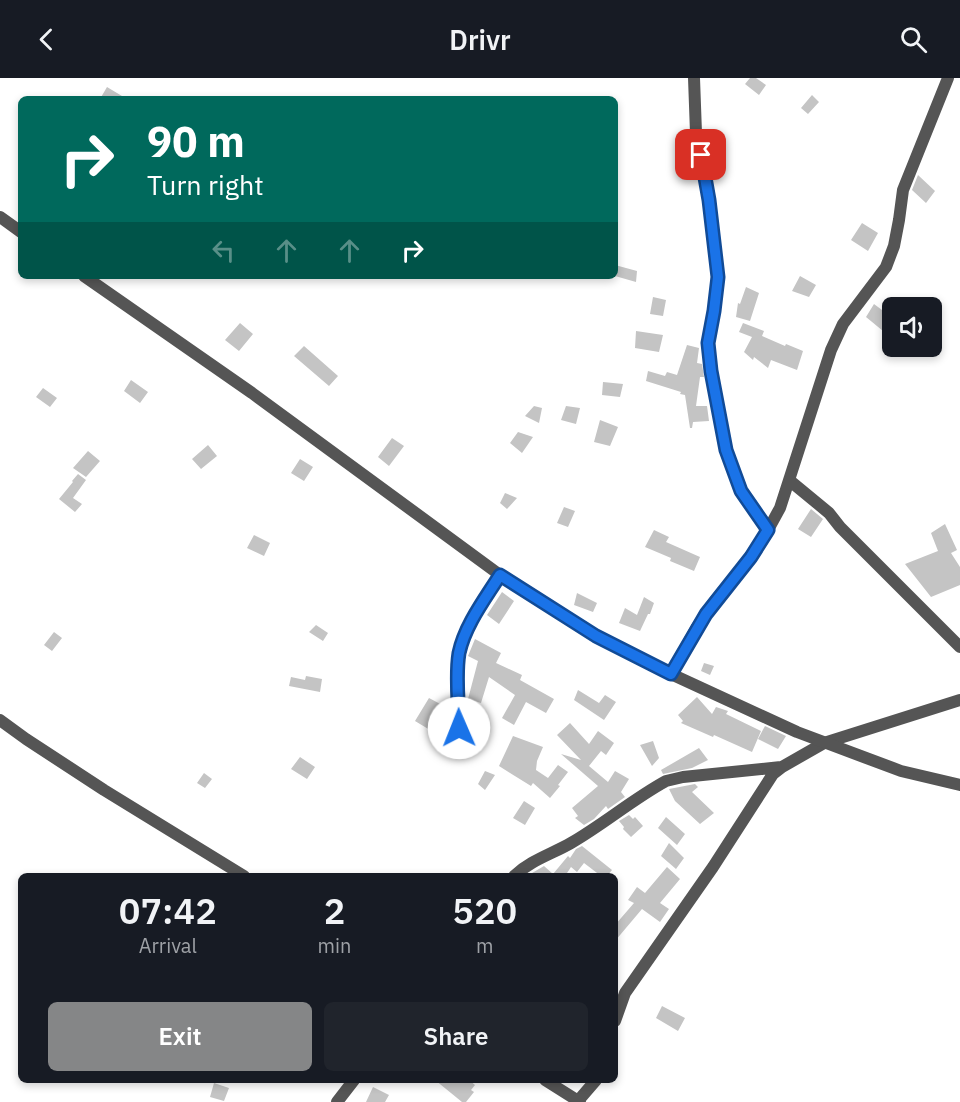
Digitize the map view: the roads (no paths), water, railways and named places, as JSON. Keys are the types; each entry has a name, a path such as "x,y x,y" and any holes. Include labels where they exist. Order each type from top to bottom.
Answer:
{"street":[{"path":"694,78 696,133 709,200 718,277 708,343 711,371 726,450 741,491 768,530"},
{"path":"671,674 697,627 751,557 780,508 831,350 843,324 886,267 900,220 903,190 948,78"},
{"path":"0,217 18,230"},
{"path":"88,279 261,400 500,575 596,636 671,674 797,732 901,771 960,785"},
{"path":"789,480 829,513 840,527 960,647"},
{"path":"459,728 459,653 469,626 500,575"},
{"path":"618,1013 625,993 713,867 772,774 824,743 960,700"},
{"path":"0,720 104,790 239,873"},
{"path":"517,873 535,861 571,843 666,781 683,777 782,767"},
{"path":"337,1102 352,1083"},
{"path":"550,1083 579,1101 594,1083"}]}
